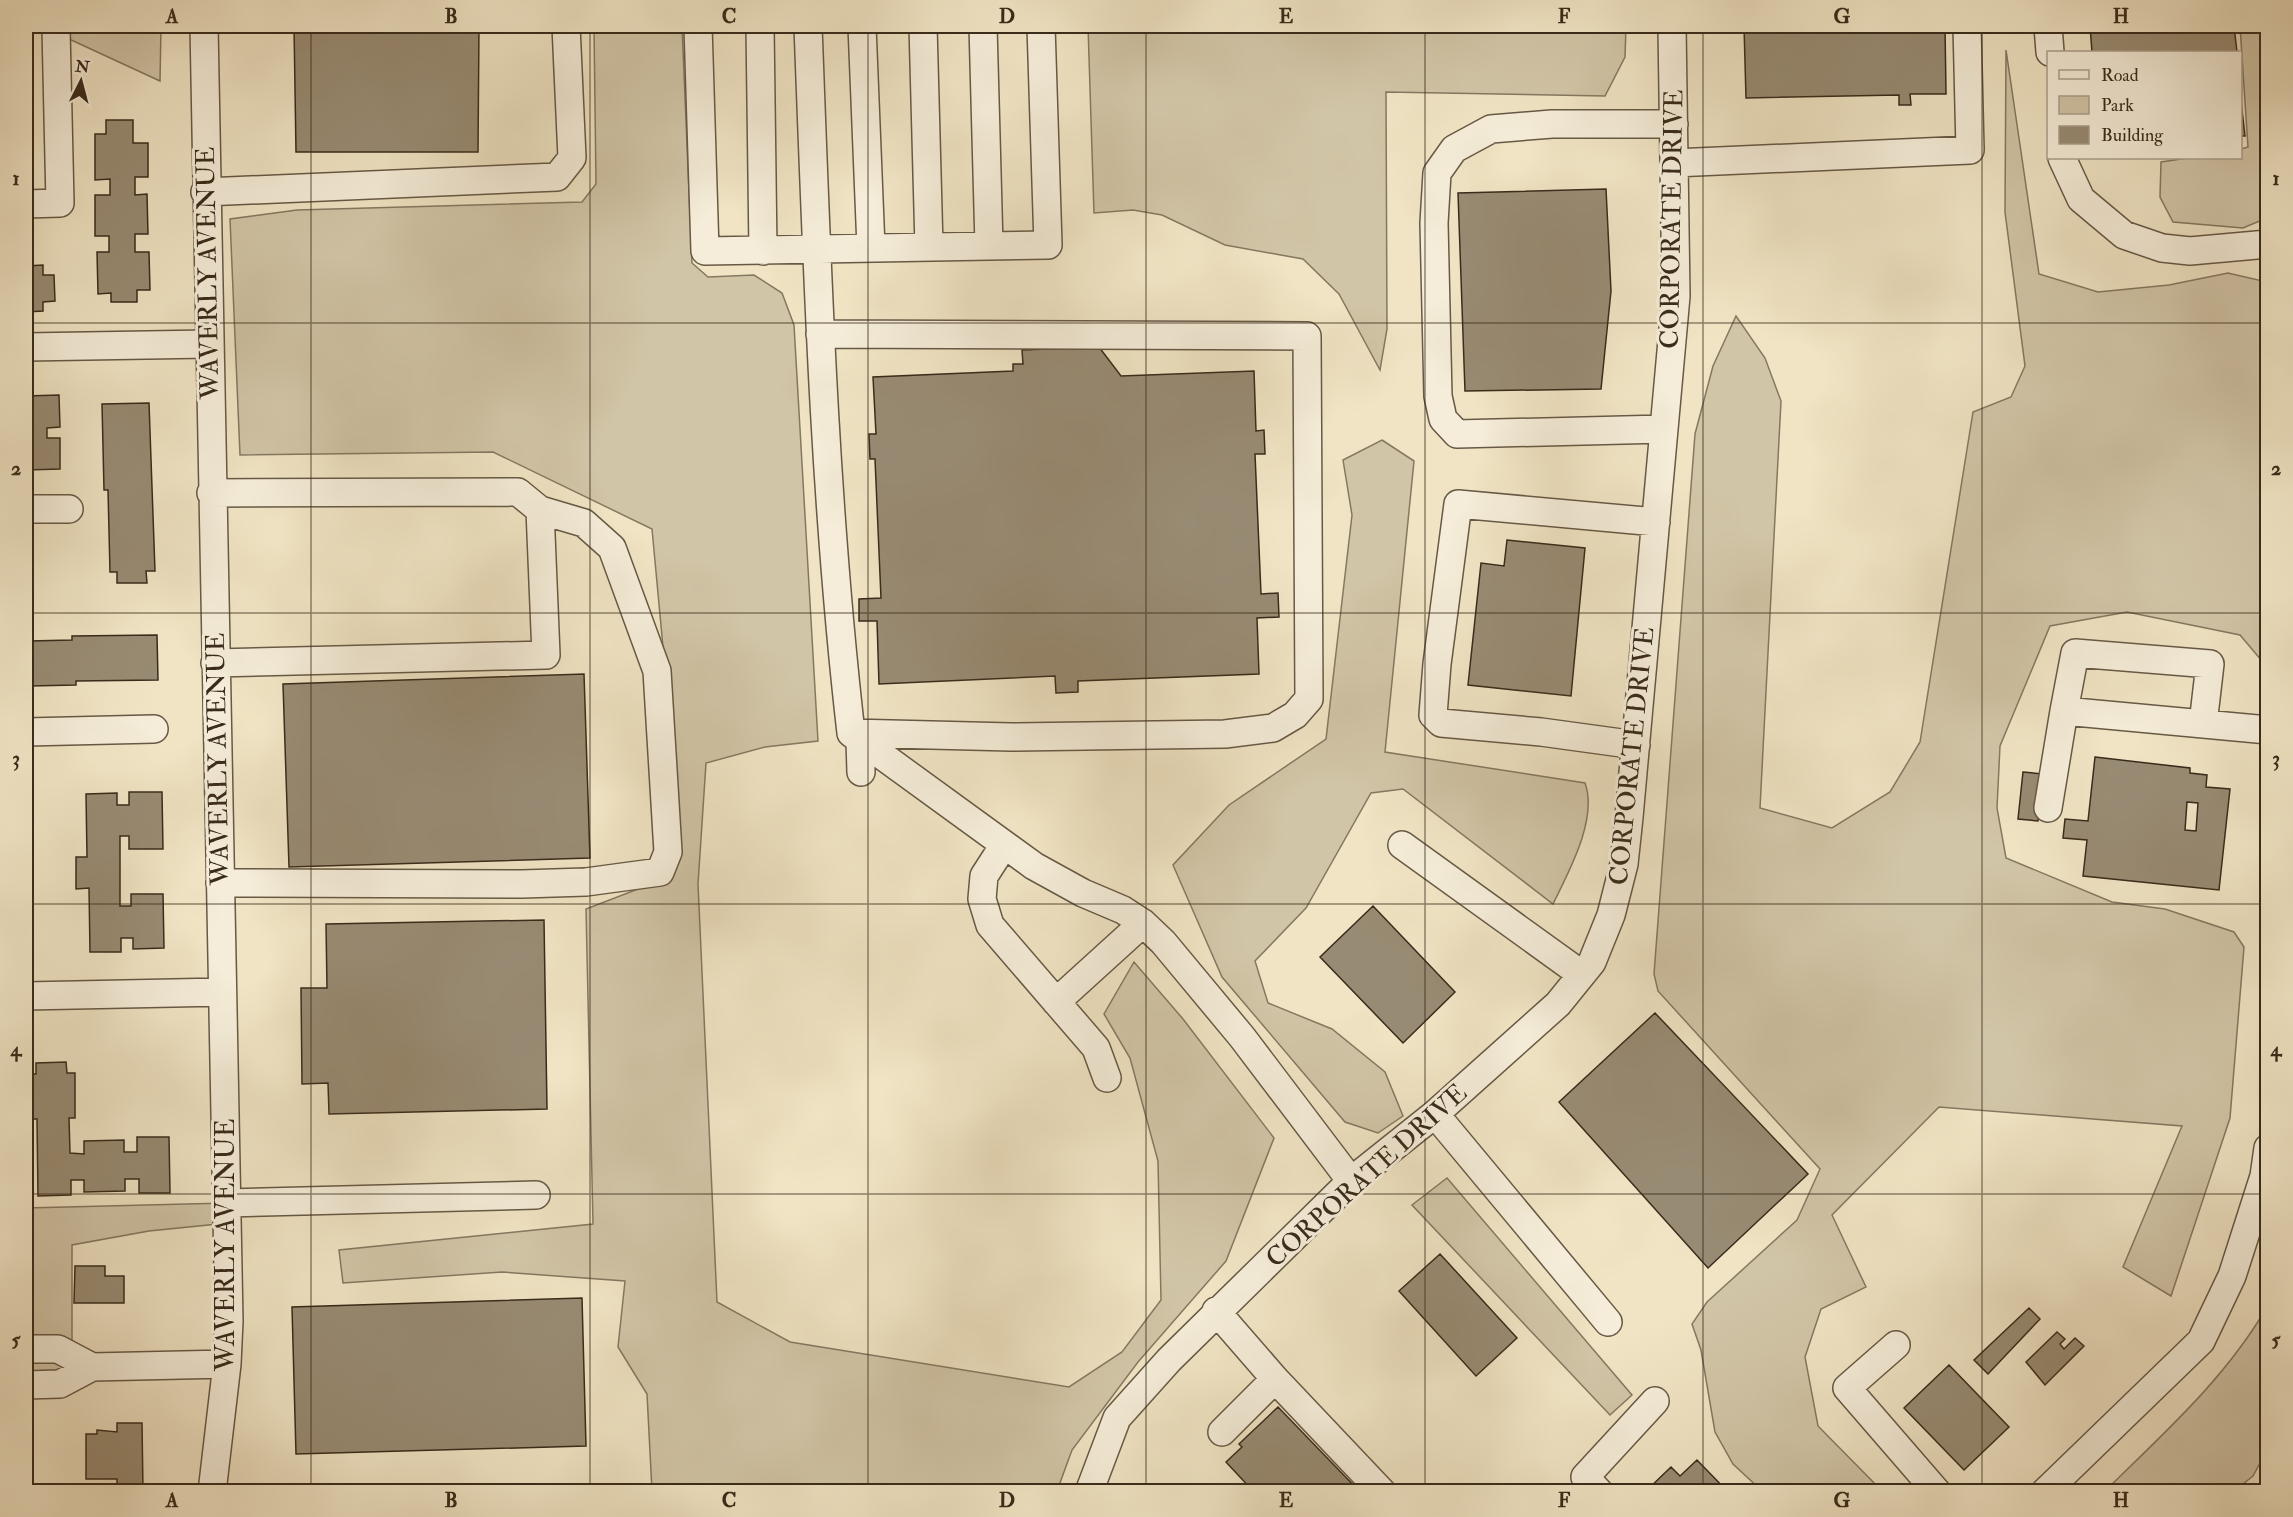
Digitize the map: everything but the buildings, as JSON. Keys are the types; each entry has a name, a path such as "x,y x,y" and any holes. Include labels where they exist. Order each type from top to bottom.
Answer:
{"street":[{"name":"WAVERLY AVENUE","path":"204,26 208,344 227,1203 227,1364 212,1491"},
{"path":"206,192 557,177 572,158 566,26"},
{"path":"698,26 705,251 763,252 1048,245 1041,26"},
{"path":"760,26 763,252"},
{"path":"808,26 820,334 836,607 861,772"},
{"path":"862,26 871,248"},
{"path":"923,26 929,247"},
{"path":"983,26 990,246"},
{"name":"CORPORATE DRIVE","path":"1089,1491 1117,1418 1216,1311 1351,1181 1435,1114 1558,1004 1592,962 1611,915 1624,864 1676,296 1672,26"},
{"path":"1674,163 1970,150 1967,26"},
{"path":"2048,26 2050,51"},
{"path":"26,204 60,203 56,28"},
{"path":"1664,429 1457,434 1443,419 1438,396 1434,224 1437,173 1454,149 1491,129 1552,124 1674,124"},
{"path":"2062,159 2081,198 2124,235 2162,248 2190,251 2268,244"},
{"path":"820,334 1307,336 1309,699 1295,716 1273,728 1225,734 1011,737 855,736"},
{"path":"26,347 208,344"},
{"path":"211,493 507,491 518,492 540,510 584,523 612,548 657,671 668,852 660,872 586,882 220,883"},
{"path":"1636,745 1541,732 1441,723 1433,715 1437,664 1458,504 1656,522"},
{"path":"26,509 69,509"},
{"path":"215,663 546,655 540,510"},
{"path":"2048,808 2075,653 2210,664 2203,724"},
{"path":"2064,711 2268,730"},
{"path":"26,732 154,729"},
{"path":"855,736 916,791 1034,866 1143,923 1163,942 1242,1037 1351,1181"},
{"path":"1004,845 984,876 982,899 990,925 1096,1048 1107,1078"},
{"path":"1402,845 1581,974"},
{"path":"1056,1002 1143,923"},
{"path":"26,996 222,992"},
{"path":"1435,1114 1608,1322"},
{"path":"2046,1491 2201,1341 2232,1275 2264,1176 2268,1148"},
{"path":"227,1203 536,1195"},
{"path":"1216,1311 1275,1379 1382,1491"},
{"path":"1896,1345 1847,1388 1937,1491"},
{"path":"26,1349 58,1349 92,1367"},
{"path":"26,1384 60,1384 92,1367 227,1364"},
{"path":"1222,1432 1275,1379"},
{"path":"1599,1491 1585,1477 1655,1401"}],"green space":[{"path":"41,26 161,26 160,81"},
{"path":"594,26 682,26 692,263 708,277 754,275 782,293 794,325 818,741 765,747 706,763 698,884 717,1302 790,1342 1069,1387 1122,1352 1161,1300 1158,1161 1130,1058 1104,1014 1134,962 1183,1019 1274,1138 1226,1261 1138,1362 1072,1450 1057,1491 652,1491 647,1394 618,1347 625,1281 502,1272 343,1283 339,1250 593,1224 586,909 672,876 676,787 652,529 493,452 240,455 230,219 297,210 582,202 596,184"},
{"path":"1088,26 1626,26 1625,57 1605,96 1386,92 1387,329 1380,370 1339,294 1303,259 1225,245 1162,215 1133,210 1094,213"},
{"path":"2240,26 2267,26 2267,218 2243,228 2173,222 2160,197 2161,162 2181,159 2242,159 2242,149 2248,147"},
{"path":"2006,50 2039,274 2098,292 2169,285 2228,273 2267,282 2267,667 2240,635 2127,612 2050,626 2000,746 1997,808 2006,858 2112,902 2165,909 2234,932 2244,947 2230,1118 2171,1296 2123,1267 2182,1126 1939,1107 1832,1215 1866,1287 1821,1309 1805,1357 1818,1426 1882,1491 1762,1491 1733,1464 1715,1432 1701,1350 1692,1324 1707,1302 1797,1220 1820,1169 1658,991 1654,974 1695,434 1713,366 1736,316 1765,358 1781,401 1760,808 1832,828 1890,792 1920,742 1973,412 2011,397 2025,366 2005,212"},
{"path":"1382,440 1414,461 1385,752 1585,783 1588,812 1580,845 1553,904 1403,789 1371,793 1306,908 1255,961 1268,1003 1332,1029 1385,1072 1403,1116 1378,1133 1345,1122 1222,977 1173,865 1229,805 1326,739 1352,515 1343,460"},
{"path":"1447,1178 1632,1395 1610,1415 1412,1205"},
{"path":"227,1203 228,1223 149,1231 72,1245 72,1356 92,1367 26,1385 26,1349 39,1348 26,1322 26,1208"},
{"path":"2267,1307 2267,1450 2253,1476 2234,1491 2105,1491 2213,1382"}]}
